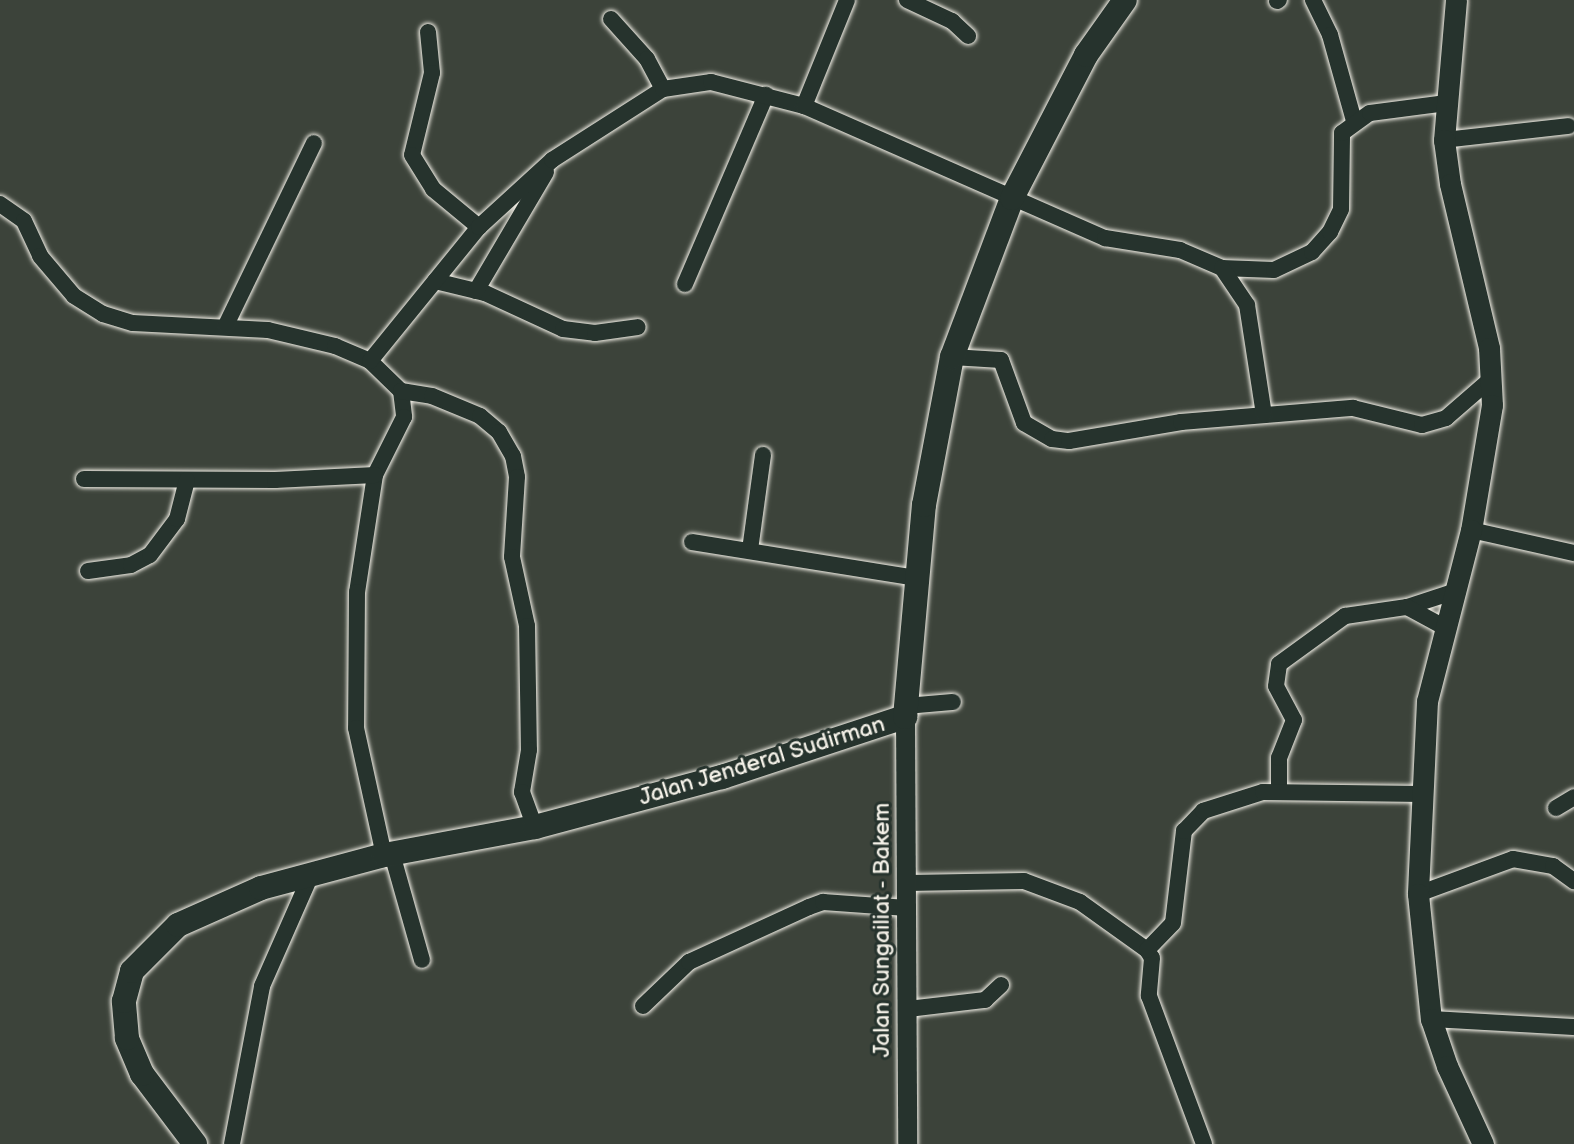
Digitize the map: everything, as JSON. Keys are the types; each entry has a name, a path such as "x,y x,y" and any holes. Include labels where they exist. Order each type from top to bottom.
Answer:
{"highway":[{"name":"Jalan Jenderal Sudirman","path":"195,1144 142,1074 127,1038 124,1002 132,971 178,925 261,888 388,855 535,827 722,777 905,711 917,578 937,417 953,356 1012,198 1086,55 1125,0"}],"main road":[{"path":"1456,0 1444,140 1492,378 1489,426 1471,530 1427,701 1418,894 1432,1019 1447,1066 1483,1144"}],"street":[{"path":"804,106 847,0"},
{"path":"907,0 952,21 968,36"},
{"path":"1313,0 1331,35 1354,121"},
{"path":"611,19 648,59 663,89"},
{"path":"428,32 432,73 412,155 433,189 479,227"},
{"path":"370,361 479,227 552,160 663,89 711,82 804,106 1105,238 1180,250 1222,268 1282,268 1312,252 1331,232 1341,209 1342,133 1354,121 1370,113 1446,103"},
{"path":"685,284 766,95"},
{"path":"1444,140 1568,125"},
{"path":"226,325 314,143"},
{"path":"476,290 552,160"},
{"path":"0,204 24,221 40,256 74,296 103,314 134,323 226,325 335,346 370,361 401,391 432,396 480,416 499,432 513,456 517,477 512,557 527,626 529,750 522,792 535,827"},
{"path":"1222,268 1247,305 1264,415"},
{"path":"435,281 476,290 563,329 595,333 638,327"},
{"path":"953,356 1001,360 1017,415 1052,439 1089,440 1181,422 1362,408 1422,425 1446,418 1492,378"},
{"path":"401,391 404,417 375,475 363,530 354,677 356,728 388,855 422,960"},
{"path":"750,550 763,456"},
{"path":"84,478 187,480 375,475"},
{"path":"88,571 131,565 150,555 177,519 187,480"},
{"path":"1471,530 1574,553"},
{"path":"692,542 917,578"},
{"path":"1279,792 1279,758 1294,720 1276,685 1279,663 1345,616 1407,607 1453,592"},
{"path":"1407,607 1446,628"},
{"path":"905,711 953,702"},
{"name":"Jalan Sungailiat - Bakem","path":"905,711 908,883 907,1144"},
{"path":"1146,950 1173,923 1184,831 1203,811 1256,794 1279,792 1422,794"},
{"path":"1556,808 1574,797"},
{"path":"1418,894 1513,859 1553,866 1574,881"},
{"path":"232,1144 262,986 312,875"},
{"path":"908,883 1024,881 1080,902 1146,950 1152,958 1149,996 1204,1144"},
{"path":"643,1006 689,962 822,902 907,908"},
{"path":"908,1009 985,1000 1001,985"},
{"path":"1432,1019 1574,1027"}]}
